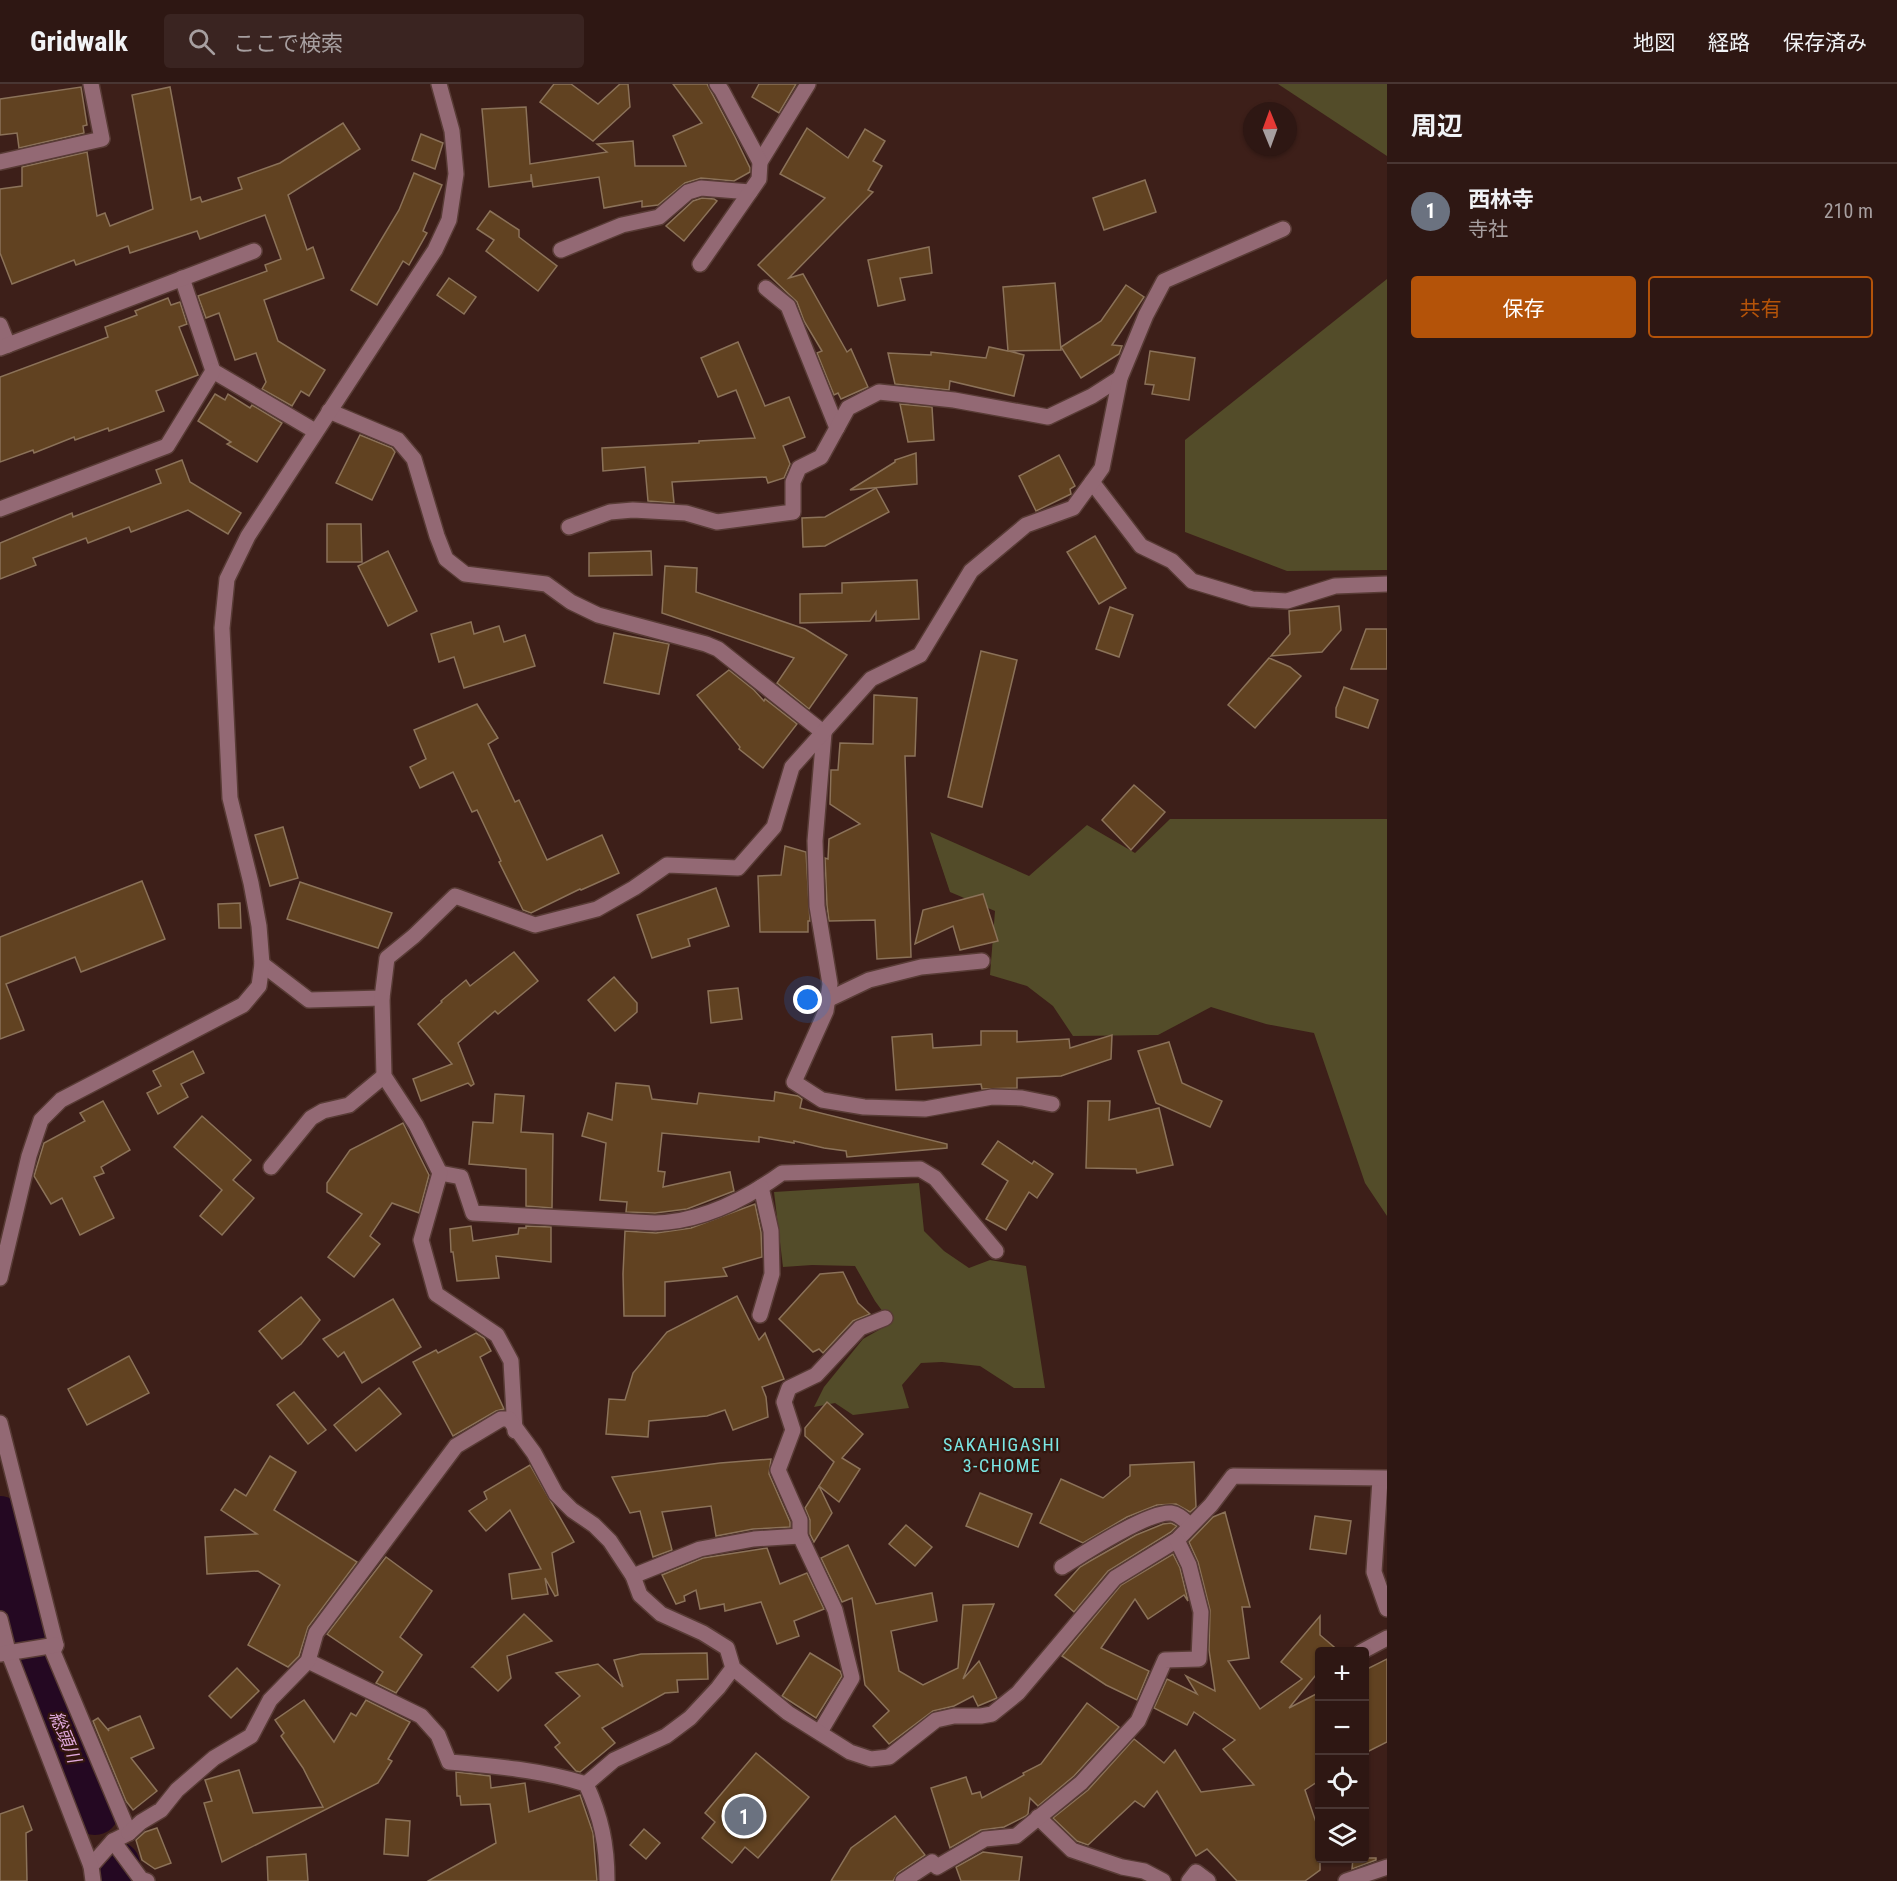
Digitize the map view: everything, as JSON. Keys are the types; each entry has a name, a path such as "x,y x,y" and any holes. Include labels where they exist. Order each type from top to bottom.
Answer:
{"street":[{"path":"0,162 102,139 91,84"},
{"path":"0,1278 29,1156 41,1120 61,1100 243,1005 259,986 262,964 259,926 230,798 222,628 227,579 248,536 435,250 449,220 456,174 452,131 439,84"},
{"path":"717,84 760,162"},
{"path":"700,264 759,179 760,162 808,84"},
{"path":"561,250 622,225 658,217 688,192 701,188 750,192"},
{"path":"515,1431 510,1361 497,1335 436,1294 421,1240 440,1173 416,1125 384,1076 382,998 387,958 414,936 454,896 535,925 597,909 634,888 667,865 738,868 774,827 792,767 871,679 920,655 971,571 1026,525 1073,508 1092,482 1102,468 1120,378 1146,315 1164,281 1283,230"},
{"path":"0,325 4,347 254,251"},
{"path":"182,278 213,371 315,431"},
{"path":"766,288 788,306 837,428"},
{"path":"0,509 167,446 213,371"},
{"path":"569,527 610,512 633,510 686,513 717,522 793,512 794,482 799,468 821,457 848,408 879,392 954,400 1048,417 1092,396 1120,378"},
{"path":"329,411 398,440 414,459 446,559 465,574 546,584 571,602 598,615 718,649 824,733"},
{"path":"1092,482 1142,546 1172,561 1192,581 1252,599 1287,601 1335,586 1387,584"},
{"path":"824,733 815,841 817,906 830,984 826,1011 794,1082 822,1100 864,1107 925,1109 992,1097 1022,1098 1052,1104"},
{"path":"827,1000 869,980 921,967 982,961"},
{"path":"262,964 309,1000 382,998"},
{"path":"271,1167 311,1118 322,1111 349,1105 384,1076"},
{"path":"440,1173 461,1177 473,1213 628,1221 674,1221 726,1207 782,1173 920,1169 935,1178 996,1251"},
{"path":"760,1315 772,1274 771,1231 761,1187"},
{"path":"820,1731 852,1678 835,1610 800,1536 800,1520 778,1470 793,1430 784,1402 789,1388 816,1376 860,1328 885,1318"},
{"path":"92,1874 113,1841 129,1833 141,1822 161,1810 177,1790 214,1758 251,1736 270,1700 308,1661 316,1633 456,1446 501,1419 509,1419 515,1431 534,1453 556,1494 610,1540 633,1576 640,1595 661,1614 703,1632 727,1648 732,1668 788,1713 820,1731 850,1752 871,1759 889,1757 936,1720 954,1716 992,1714 1018,1693 1115,1578 1177,1540 1211,1505 1233,1476 1384,1479 1374,1572 1387,1609"},
{"path":"0,1424 56,1645 52,1652 129,1833"},
{"path":"1062,1567 1107,1539 1140,1522 1165,1513 1174,1514 1190,1525"},
{"path":"633,1576 700,1549 754,1539 800,1536"},
{"path":"903,1881 932,1862 937,1867 985,1839 1016,1836 1081,1782 1138,1721 1165,1660 1199,1659 1201,1612 1189,1565 1177,1540"},
{"path":"0,1619 4,1652 92,1874"},
{"path":"1369,1648 1387,1638"},
{"path":"4,1652 56,1645"},
{"path":"308,1661 421,1716 438,1735 448,1762 519,1768 586,1784"},
{"path":"586,1784 614,1761 666,1736 690,1718 718,1688 732,1668"},
{"path":"586,1784 599,1813 607,1853 607,1881"},
{"path":"1038,1817 1072,1850 1122,1867 1144,1871 1163,1881"},
{"path":"113,1841 141,1879 147,1881"},
{"path":"1346,1881 1387,1867"},
{"path":"1189,1881 1196,1872 1208,1881"}],"shaded area":[{"path":"1278,84 1387,84 1387,156"},
{"path":"1387,279 1387,570 1287,571 1185,532 1185,440"},
{"path":"1170,819 1387,819 1387,1216 1365,1183 1314,1033 1266,1024 1211,1007 1158,1035 1073,1036 1053,1006 1027,986 990,975 995,911 950,892 930,832 1029,876 1087,825 1135,853"},
{"path":"919,1183 924,1231 944,1251 969,1268 990,1260 1026,1266 1045,1388 1014,1388 980,1366 942,1362 921,1363 902,1385 909,1408 853,1415 835,1403 814,1407 824,1387 863,1339 891,1323 855,1266 783,1267 774,1192"}],"building":[{"path":"554,84 571,84 598,104 620,84 628,84 630,107 593,141 540,102"},
{"path":"673,84 707,84 735,137 750,172 734,181 701,178 685,183 658,205 642,207 642,201 604,208 599,177 533,187 531,174 531,181 489,187 482,109 526,107 530,164 607,152 597,144 633,141 635,166 686,166 673,136 702,123"},
{"path":"759,84 796,84 779,113 752,97"},
{"path":"81,87 87,125 83,126 84,133 19,148 17,133 0,135 0,99"},
{"path":"170,87 191,200 200,197 202,202 242,189 238,178 280,163 343,123 360,149 288,195 307,250 313,247 324,278 264,300 278,341 325,370 309,396 301,391 292,406 262,389 266,382 256,353 235,360 219,313 206,318 198,296 267,271 265,265 281,259 265,215 200,239 197,231 130,253 128,246 76,265 74,260 12,284 0,253 0,189 22,186 22,167 87,152 97,216 105,213 110,226 153,209 132,95"},
{"path":"807,128 848,158 865,129 885,141 873,161 882,166 868,190 873,192 789,278 803,274 847,352 851,349 868,387 841,399 838,393 834,395 817,353 822,351 804,321 797,302 758,265 825,198 780,174"},
{"path":"421,134 443,143 435,169 412,160"},
{"path":"414,173 442,185 423,231 427,233 409,265 403,261 377,305 351,290 399,210"},
{"path":"1145,180 1156,212 1104,230 1093,198"},
{"path":"702,198 717,201 684,241 666,226 693,201"},
{"path":"490,211 519,230 519,237 557,266 538,291 486,251 494,240 477,229"},
{"path":"929,247 932,273 900,278 905,300 878,306 868,260"},
{"path":"449,278 476,297 464,314 437,295"},
{"path":"1055,283 1061,350 1009,351 1024,355 1014,396 950,381 949,390 895,384 888,353 931,355 931,352 986,358 989,347 1008,351 1003,287"},
{"path":"1126,285 1144,297 1112,345 1122,346 1119,354 1081,378 1061,347 1101,321"},
{"path":"168,298 171,305 180,302 187,324 179,327 198,375 156,391 164,411 109,431 108,428 75,440 74,437 34,453 33,450 0,462 0,377 108,337 105,327 137,315 135,311"},
{"path":"738,342 765,406 789,397 805,437 783,446 790,464 784,478 768,483 766,477 672,482 674,503 648,501 645,467 603,471 602,448 755,438 736,390 718,397 701,358"},
{"path":"1150,351 1195,358 1189,400 1152,394 1154,385 1145,384"},
{"path":"215,394 225,400 228,394 250,408 252,405 282,423 257,462 227,444 231,442 198,421"},
{"path":"900,404 932,407 934,440 908,442"},
{"path":"360,435 392,448 395,452 372,500 336,483"},
{"path":"916,453 917,484 850,490 895,460"},
{"path":"1059,455 1075,486 1070,489 1071,494 1036,511 1019,476"},
{"path":"182,460 190,482 241,513 228,534 188,510 131,532 129,527 88,543 86,538 33,558 36,565 0,579 0,543 72,513 73,517 161,483 156,470"},
{"path":"876,488 889,512 825,546 803,547 802,518 825,517"},
{"path":"327,524 361,524 362,562 327,562"},
{"path":"1095,536 1126,588 1099,604 1067,552"},
{"path":"388,551 417,611 388,626 358,566"},
{"path":"651,551 652,575 589,576 589,553"},
{"path":"665,566 697,568 696,592 805,629 847,655 809,709 777,683 794,658 662,613"},
{"path":"917,580 919,619 876,621 876,612 870,621 800,623 800,594 842,593 842,583"},
{"path":"1339,606 1341,630 1322,652 1271,656 1290,634 1289,611"},
{"path":"1110,607 1133,615 1119,657 1096,649"},
{"path":"471,622 474,634 499,626 504,642 525,635 535,666 464,688 454,657 439,662 431,634"},
{"path":"1366,629 1387,629 1387,669 1351,669"},
{"path":"614,633 669,644 659,694 604,683"},
{"path":"981,651 1017,660 982,807 948,797"},
{"path":"1269,658 1290,667 1301,676 1255,728 1228,705"},
{"path":"729,670 764,701 765,699 797,724 763,768 739,749 740,747 697,695"},
{"path":"1344,687 1378,700 1368,728 1336,717 1336,708"},
{"path":"874,695 917,698 915,756 905,756 911,957 877,959 875,920 829,921 825,858 828,859 829,839 860,824 830,804 831,770 838,770 840,743 873,744"},
{"path":"477,704 498,738 488,744 515,802 519,800 547,860 602,835 619,873 531,913 523,910 477,810 472,812 453,772 420,788 410,767 426,759 414,730"},
{"path":"1134,785 1165,812 1131,850 1102,820"},
{"path":"283,827 298,878 270,886 255,835"},
{"path":"785,846 806,852 810,921 808,921 808,932 760,932 758,876 781,875"},
{"path":"142,881 165,939 81,972 75,957 6,984 24,1030 0,1039 0,937"},
{"path":"300,882 392,913 378,948 287,919"},
{"path":"716,888 729,926 688,939 690,946 652,958 637,915"},
{"path":"983,894 998,941 960,950 953,926 915,944 923,910"},
{"path":"240,903 241,928 219,928 218,904"},
{"path":"514,952 538,981 498,1014 495,1011 458,1043 474,1084 471,1086 468,1083 421,1101 413,1079 452,1064 418,1024 466,980 470,986"},
{"path":"614,977 637,1003 637,1012 615,1031 588,1000"},
{"path":"738,988 742,1019 711,1023 708,991"},
{"path":"981,1031 1017,1031 1017,1042 1069,1039 1070,1048 1112,1035 1111,1059 1061,1076 1017,1078 1017,1088 982,1089 981,1084 896,1090 892,1037 932,1034 933,1048 981,1045"},
{"path":"1169,1042 1182,1083 1222,1101 1210,1127 1156,1103 1138,1051"},
{"path":"193,1051 204,1073 181,1084 188,1097 158,1114 147,1093 161,1086 153,1071"},
{"path":"616,1083 649,1086 652,1099 697,1104 699,1093 774,1101 775,1092 798,1096 802,1099 800,1108 947,1144 947,1148 847,1157 846,1151 794,1141 794,1143 759,1137 759,1142 662,1133 658,1171 665,1172 663,1187 730,1172 734,1191 687,1209 655,1213 626,1212 627,1202 600,1200 606,1143 582,1136 588,1113 612,1120"},
{"path":"495,1094 524,1096 521,1132 553,1134 552,1208 526,1206 526,1169 469,1164 473,1122 493,1123"},
{"path":"103,1101 130,1150 101,1167 104,1173 94,1177 114,1218 80,1235 62,1198 51,1204 34,1176 44,1143 85,1121 80,1113"},
{"path":"1088,1101 1110,1101 1109,1120 1159,1108 1173,1165 1137,1173 1136,1169 1086,1168"},
{"path":"202,1116 251,1160 233,1180 254,1198 222,1235 200,1216 222,1190 174,1147"},
{"path":"403,1123 429,1175 419,1213 392,1203 370,1236 380,1244 354,1277 328,1257 362,1214 327,1192 327,1183 350,1150"},
{"path":"998,1141 1032,1164 1034,1161 1053,1174 1037,1198 1029,1192 1006,1230 986,1219 1008,1181 982,1164"},
{"path":"755,1204 761,1232 762,1257 723,1268 727,1276 665,1282 665,1316 624,1316 625,1231 656,1233 691,1228"},
{"path":"471,1226 473,1241 518,1234 519,1228 526,1228 526,1226 551,1227 551,1262 496,1256 499,1278 457,1281 453,1252 451,1252 450,1229"},
{"path":"843,1272 858,1303 870,1314 853,1321 823,1353 819,1349 813,1352 779,1319 820,1274"},
{"path":"737,1296 759,1340 765,1333 784,1379 762,1387 766,1397 768,1417 733,1430 725,1410 707,1416 649,1421 648,1437 606,1434 609,1399 625,1400 633,1373 667,1332"},
{"path":"301,1297 320,1320 301,1344 282,1359 259,1331"},
{"path":"393,1299 421,1347 362,1383 344,1352 338,1357 323,1339"},
{"path":"476,1333 484,1338 491,1351 480,1357 504,1409 496,1411 453,1436 413,1362 436,1350 438,1353"},
{"path":"129,1356 149,1393 87,1425 68,1389"},
{"path":"379,1388 401,1414 356,1451 334,1425"},
{"path":"294,1392 326,1430 308,1444 277,1405"},
{"path":"827,1402 863,1434 842,1458 860,1469 839,1502 819,1486 834,1462 805,1436 805,1428"},
{"path":"270,1456 296,1472 274,1510 357,1562 308,1627 299,1656 288,1667 248,1645 280,1585 258,1571 207,1574 205,1537 257,1534 221,1510 235,1489 246,1496"},
{"path":"771,1459 769,1474 790,1522 790,1527 753,1529 716,1536 711,1506 662,1512 672,1550 653,1557 640,1511 630,1513 612,1477 720,1463"},
{"path":"1194,1462 1196,1507 1190,1512 1176,1504 1157,1505 1127,1517 1083,1543 1040,1523 1061,1479 1103,1498 1130,1476 1130,1465"},
{"path":"530,1465 574,1542 552,1553 558,1595 555,1596 545,1578 548,1594 512,1599 509,1574 541,1569 510,1510 486,1531 469,1511 487,1499 484,1492"},
{"path":"819,1486 832,1513 814,1542 810,1534 810,1520 805,1508"},
{"path":"980,1493 1032,1514 1018,1547 966,1526"},
{"path":"1225,1512 1250,1607 1242,1607 1249,1658 1228,1661 1260,1709 1302,1679 1281,1662 1320,1616 1320,1635 1334,1647 1315,1647 1315,1676 1289,1708 1315,1695 1315,1783 1305,1790 1315,1819 1315,1863 1320,1863 1320,1870 1305,1881 1237,1881 1207,1849 1196,1856 1157,1791 1144,1807 1135,1801 1088,1845 1077,1841 1053,1818 1088,1790 1134,1739 1164,1763 1175,1750 1201,1792 1254,1785 1223,1749 1235,1740 1194,1712 1187,1725 1154,1708 1167,1679 1197,1694 1186,1676 1215,1691 1209,1650 1210,1610 1198,1562 1189,1542 1213,1517"},
{"path":"1315,1516 1351,1521 1346,1554 1310,1549"},
{"path":"1171,1523 1177,1526 1171,1532 1108,1571 1074,1612 1055,1595 1080,1567 1136,1535"},
{"path":"906,1525 932,1547 915,1566 889,1544"},
{"path":"848,1545 876,1604 932,1593 937,1621 891,1631 899,1671 923,1685 958,1668 963,1605 994,1604 963,1679 979,1661 997,1698 978,1706 973,1696 954,1706 933,1711 889,1744 873,1726 889,1711 865,1685 852,1598 842,1602 821,1558"},
{"path":"767,1548 780,1584 807,1573 824,1609 794,1621 799,1636 777,1644 761,1602 725,1611 724,1604 700,1609 696,1590 684,1596 685,1601 676,1604 662,1575 703,1558"},
{"path":"1173,1554 1180,1568 1188,1601 1184,1595 1148,1619 1135,1599 1101,1648 1149,1671 1137,1700 1106,1685 1062,1656 1121,1585"},
{"path":"386,1557 432,1591 400,1637 422,1655 396,1693 376,1683 383,1672 327,1634"},
{"path":"524,1614 552,1641 507,1656 511,1678 498,1691 472,1667"},
{"path":"707,1653 708,1679 677,1680 678,1692 665,1693 602,1728 615,1743 580,1772 576,1771 555,1747 560,1743 545,1725 580,1696 556,1673 598,1664 623,1687 614,1660 641,1654"},
{"path":"810,1653 840,1671 842,1676 816,1718 782,1696"},
{"path":"1387,1659 1387,1742 1369,1751 1369,1701 1369,1668"},
{"path":"237,1668 259,1691 231,1718 209,1696"},
{"path":"304,1700 334,1742 351,1713 356,1716 366,1700 410,1722 388,1759 392,1761 378,1783 222,1862 204,1803 212,1801 205,1780 239,1770 253,1813 323,1807 303,1768 281,1736 284,1733 275,1720"},
{"path":"1087,1703 1119,1727 1074,1776 1038,1806 1030,1798 1026,1816 1004,1827 981,1830 950,1848 931,1788 966,1777 972,1794 980,1792 982,1798 1041,1764"},
{"path":"140,1716 154,1748 131,1758 157,1791 133,1810 126,1801 93,1721 98,1718 109,1731 108,1729"},
{"path":"756,1753 809,1797 758,1858 745,1847 732,1863 702,1838 715,1822 705,1813"},
{"path":"456,1772 490,1776 491,1788 525,1783 529,1812 580,1795 593,1833 597,1881 428,1881 496,1843 490,1804 461,1805 460,1796 457,1796"},
{"path":"23,1806 32,1830 26,1833 27,1881 0,1881 0,1814"},
{"path":"895,1816 925,1855 898,1873 893,1881 831,1881 851,1848"},
{"path":"386,1819 410,1821 408,1856 384,1854"},
{"path":"157,1828 171,1863 155,1869 142,1860 136,1840 145,1832"},
{"path":"644,1829 660,1843 646,1859 630,1845"},
{"path":"983,1852 1022,1857 1019,1881 961,1881 956,1867"},
{"path":"306,1854 308,1881 268,1881 267,1857"},
{"path":"1369,1858 1376,1858 1369,1863"},
{"path":"1353,1863 1368,1863 1352,1869"}],"waterway":[{"name":"総頭川","path":"0,1520 27,1632"},
{"name":"総頭川","path":"36,1663 95,1811"},
{"name":"総頭川","path":"115,1881 116,1865"}],"place":[{"name":"西林寺","path":"744,1816"}],"district":[{"name":"SAKAHIGASHI 3-CHOME","path":"1002,1455"}]}
